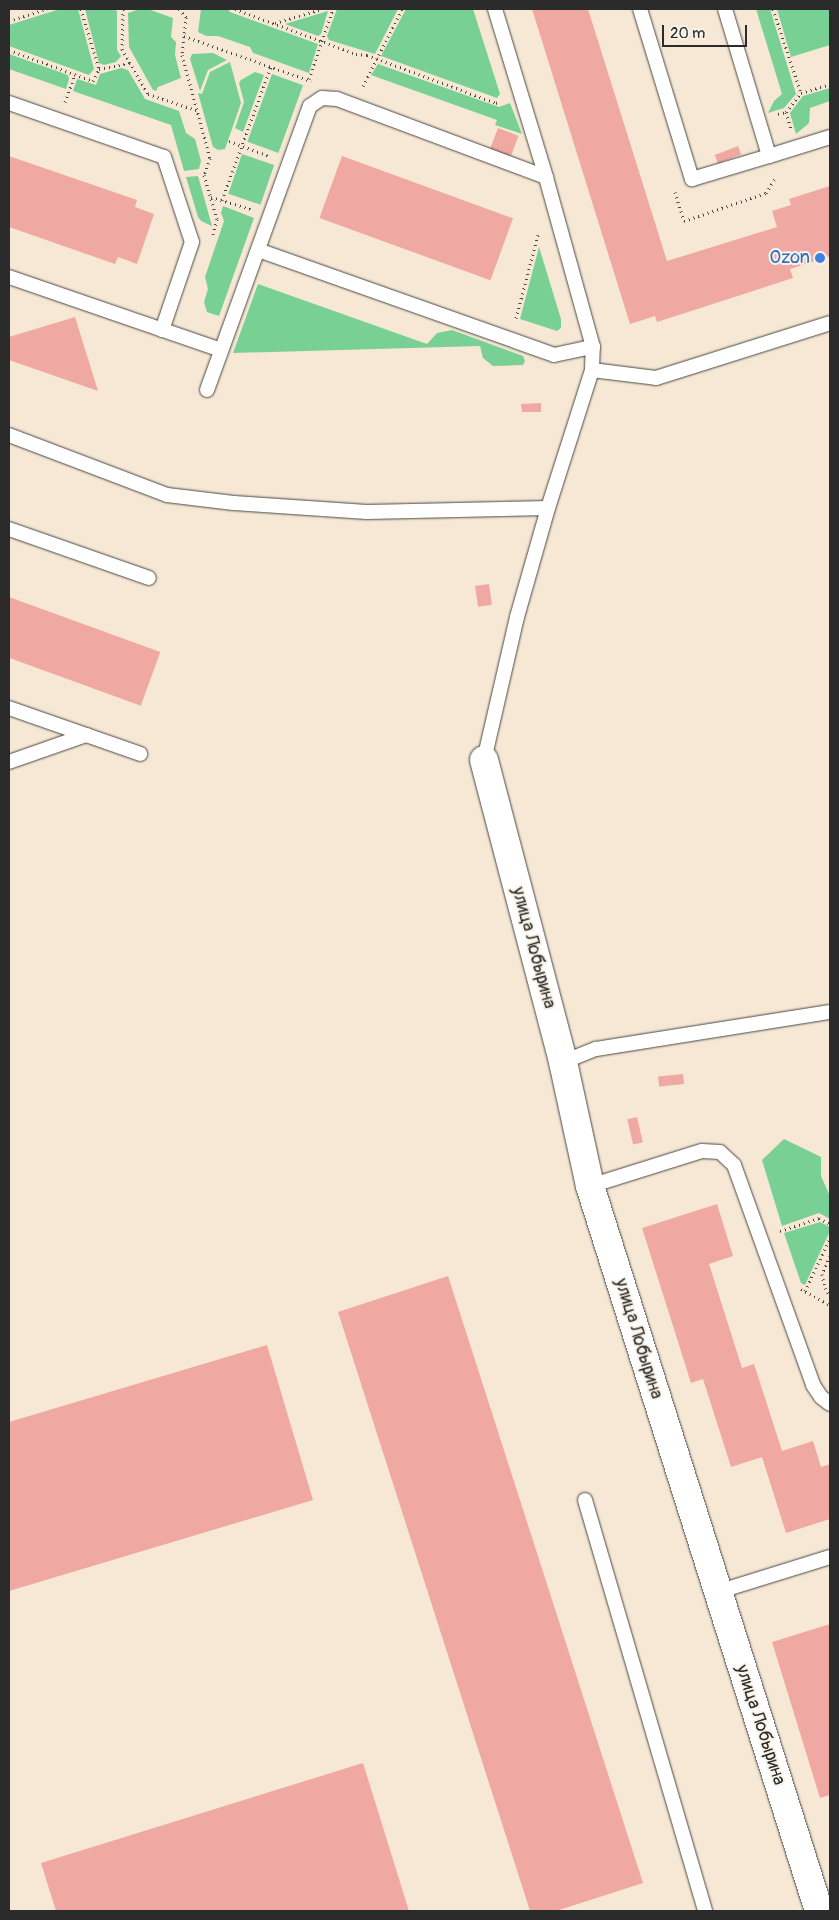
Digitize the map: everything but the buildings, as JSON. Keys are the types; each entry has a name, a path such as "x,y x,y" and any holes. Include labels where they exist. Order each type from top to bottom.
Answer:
{"street":[{"name":"улица Лобырина","path":"484,760 563,1062 590,1186 819,1911"}],"lane":[{"path":"484,760 517,617 548,508 592,370 593,347 558,218 495,9"},
{"path":"640,9 692,179 830,137"},
{"path":"725,9 769,156"},
{"path":"207,390 310,106 322,98 337,100 546,177"},
{"path":"9,103 164,157 192,242 162,330"},
{"path":"258,250 554,355 593,347"},
{"path":"9,276 221,350"},
{"path":"592,370 656,378 830,324"},
{"path":"9,435 167,495 234,503 366,512 548,508"},
{"path":"9,529 149,578"},
{"path":"9,708 140,754"},
{"path":"9,762 86,735"},
{"path":"563,1062 596,1048 830,1012"},
{"path":"590,1186 702,1151 720,1152 734,1165 813,1385 821,1397 830,1404"},
{"path":"585,1500 705,1911"},
{"path":"717,1592 830,1557"}],"path":[{"path":"9,21 47,9"},
{"path":"9,50 93,81 99,69 81,9"},
{"path":"123,9 122,49 148,94 196,110"},
{"path":"179,9 186,17 182,55 210,158 204,175 217,219 212,237"},
{"path":"236,9 323,42 376,58 496,103 522,96"},
{"path":"275,24 322,9"},
{"path":"309,79 323,42 332,9"},
{"path":"354,106 376,58 402,9"},
{"path":"773,9 801,93"},
{"path":"184,36 309,79 322,98"},
{"path":"99,69 130,63"},
{"path":"222,200 272,66"},
{"path":"59,120 74,74"},
{"path":"758,119 786,112 801,93 830,84"},
{"path":"229,141 289,163"},
{"path":"211,196 270,215"},
{"path":"506,316 516,320 539,232 558,218"},
{"path":"760,1237 819,1218 830,1224"},
{"path":"805,1291 830,1238"},
{"path":"830,1256 825,1264 822,1279 830,1296"},
{"path":"819,1261 825,1264"}],"green space":[{"path":"60,9 78,9 94,69 89,75 9,46 9,25"},
{"path":"85,9 114,9 117,11 117,50 121,56 116,62 104,65 99,63"},
{"path":"140,9 148,9 173,18 171,37 176,42 175,55 181,78 158,87 156,91 153,90 129,47 128,13"},
{"path":"201,9 228,9 230,12 318,44 309,73 253,53 250,47 218,36 206,36 198,32"},
{"path":"337,9 398,9 375,54 329,40 327,36"},
{"path":"406,9 473,9 500,94 497,98 381,56"},
{"path":"756,9 770,9 796,94 784,108 768,113 774,101 782,94"},
{"path":"777,9 829,9 830,45 791,57"},
{"path":"328,11 321,34 318,36 285,24"},
{"path":"213,53 227,60 208,70 200,91 190,59 192,54"},
{"path":"9,54 68,75 69,79 66,89 9,69"},
{"path":"230,62 241,103 225,149 218,150 213,147 198,93 202,94 210,72"},
{"path":"378,64 499,107 510,103 522,134 495,125 497,120 371,75"},
{"path":"121,68 128,70 145,99 179,111 186,133 195,139 201,161 199,169 184,171 171,125 73,91 77,79 96,85 100,74"},
{"path":"255,72 264,75 243,132 235,128 244,102 239,83"},
{"path":"272,74 303,85 278,153 247,142"},
{"path":"830,88 830,101 810,108 809,123 796,134 790,113 803,96"},
{"path":"242,154 274,165 260,205 228,194"},
{"path":"198,176 212,226 201,221 198,217 186,177"},
{"path":"223,206 254,218 219,316 207,312 204,302 208,289 205,277 224,221 221,213"},
{"path":"539,247 561,319 561,328 557,331 520,319"},
{"path":"258,284 427,344 437,333 452,330 523,356 525,361 523,365 493,366 483,358 480,346 233,353"},
{"path":"784,1139 821,1157 821,1176 830,1196 830,1219 819,1213 782,1226 762,1160"},
{"path":"820,1222 830,1227 830,1231 805,1285 801,1283 784,1233"}],"place":[{"name":"Ozon","path":"820,258"}]}
